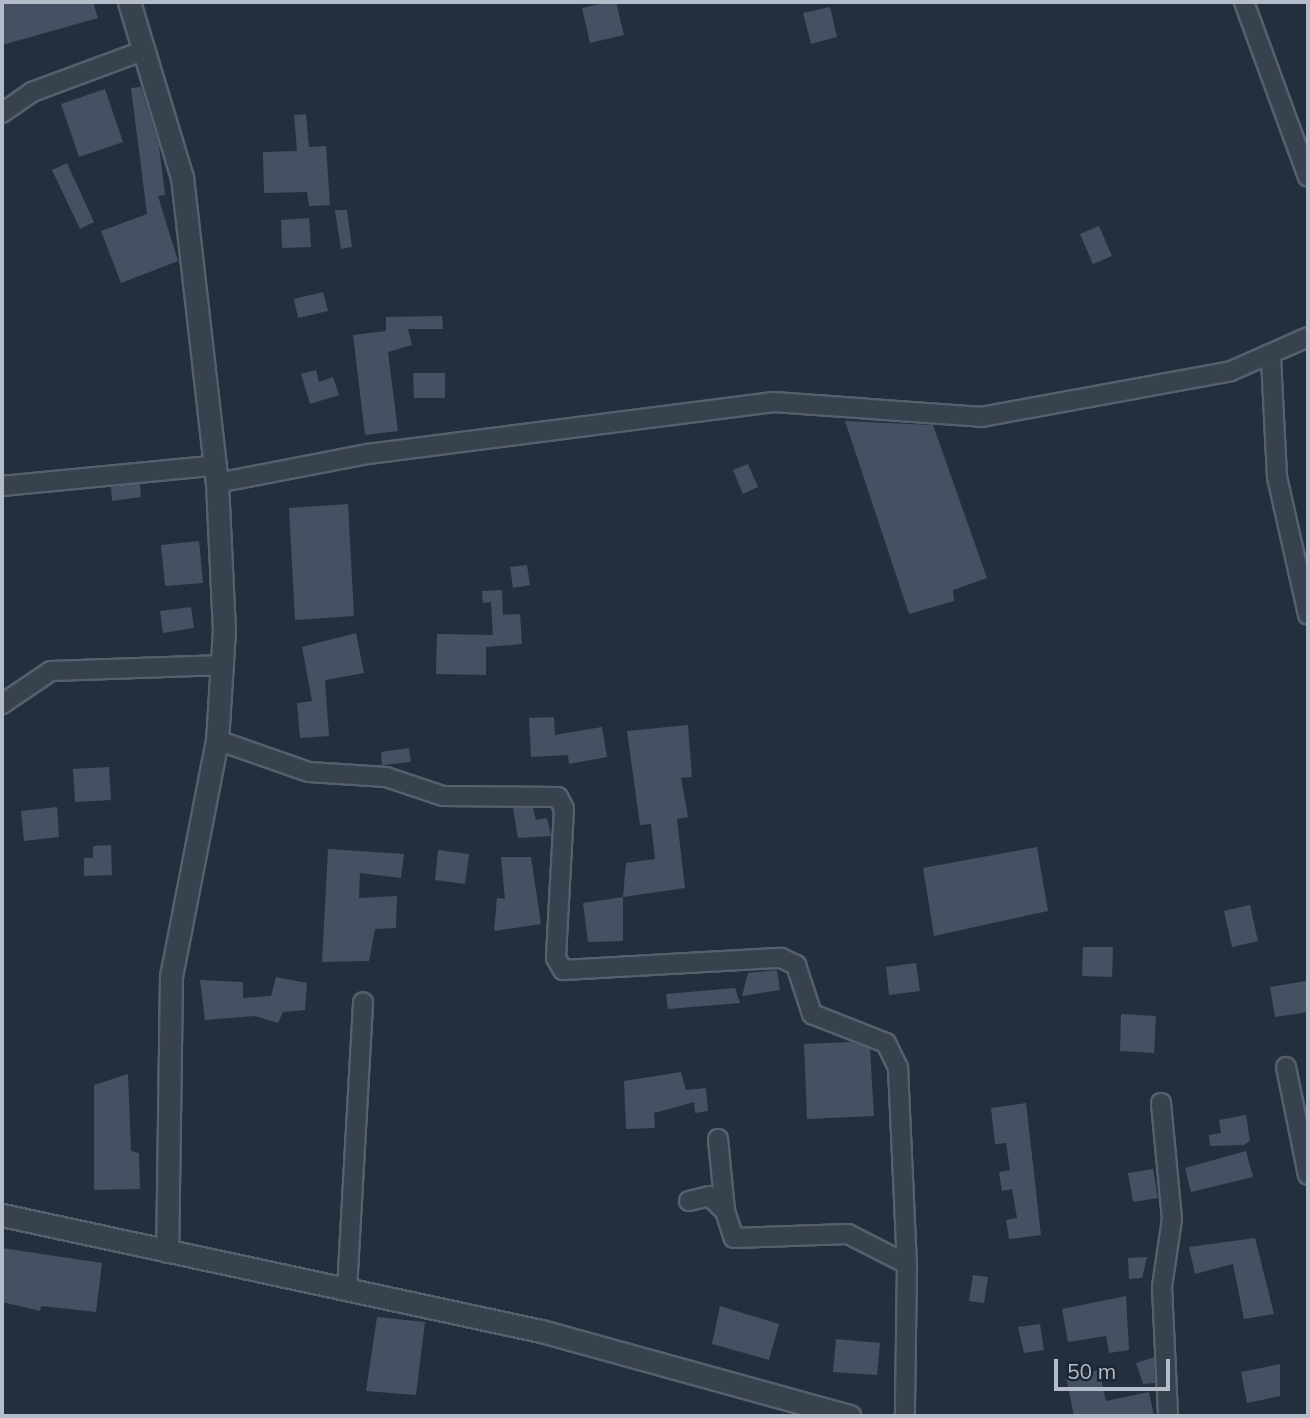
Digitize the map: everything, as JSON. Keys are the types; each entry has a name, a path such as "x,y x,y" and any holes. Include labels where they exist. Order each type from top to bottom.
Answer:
{"street":[{"path":"129,2 182,177 214,475 224,665 217,740 171,976 167,1251"},
{"path":"1244,2 1308,177"},
{"path":"2,113 32,92 145,50"},
{"path":"2,486 214,475 737,406 826,403 981,417 1231,371 1271,358 1308,337"},
{"path":"1271,358 1277,477 1308,615"},
{"path":"2,704 51,671 224,665"},
{"path":"217,740 309,772 386,777 443,796 558,797 565,809 556,958 571,975 732,956 781,958 796,965 812,1014 874,1035 895,1055 907,1264 905,1416"},
{"path":"347,1290 363,1002"},
{"path":"1286,1067 1308,1175"},
{"path":"1161,1102 1172,1219 1162,1287 1168,1416"},
{"path":"718,1139 725,1211 734,1238 848,1234 907,1264"},
{"path":"689,1201 709,1196 725,1211"},
{"path":"2,1215 541,1331 849,1416"}],"building":[{"path":"2,2 93,2 98,18 2,45"},
{"path":"616,2 624,35 590,43 582,8"},
{"path":"830,7 837,37 811,44 803,13"},
{"path":"141,87 159,146 165,195 158,196 178,261 121,283 101,231 147,214 131,88"},
{"path":"105,89 123,142 79,157 61,104"},
{"path":"306,114 309,147 326,146 330,205 309,206 307,192 264,193 263,152 297,151 294,115"},
{"path":"67,163 94,222 80,229 52,170"},
{"path":"335,210 347,210 352,247 341,249"},
{"path":"309,218 311,247 282,248 281,220"},
{"path":"1099,226 1112,256 1093,264 1080,234"},
{"path":"323,292 328,311 298,318 294,299"},
{"path":"442,316 443,329 408,329 412,345 388,352 398,431 365,435 353,335 386,331 386,317"},
{"path":"316,370 319,382 333,377 339,395 310,404 301,374"},
{"path":"413,373 445,373 445,398 414,398"},
{"path":"845,421 933,425 987,578 953,590 954,601 909,614"},
{"path":"748,464 758,487 743,494 733,470"},
{"path":"140,484 141,497 112,501 111,487"},
{"path":"348,504 354,616 295,620 289,508"},
{"path":"199,541 203,583 165,586 161,545"},
{"path":"527,565 530,585 513,588 510,567"},
{"path":"502,590 503,615 520,614 522,644 486,647 486,675 436,674 437,634 493,635 491,602 483,603 482,591"},
{"path":"191,607 194,628 163,633 160,611"},
{"path":"356,633 364,673 325,680 329,736 300,738 297,703 312,701 302,647"},
{"path":"554,717 555,735 602,727 607,757 569,764 568,755 531,757 529,718"},
{"path":"688,725 692,777 681,778 688,817 677,819 685,888 623,897 626,863 655,859 651,824 640,825 627,731"},
{"path":"409,748 411,762 382,765 381,752"},
{"path":"109,767 111,800 75,802 73,769"},
{"path":"57,807 59,837 24,841 21,811"},
{"path":"513,808 533,808 536,820 547,818 551,836 518,838"},
{"path":"111,845 112,875 84,876 84,858 93,858 93,846"},
{"path":"1037,847 1048,911 934,936 923,868"},
{"path":"328,849 404,854 401,878 360,873 359,898 397,896 396,928 375,929 369,961 322,962"},
{"path":"438,850 469,854 465,884 435,880"},
{"path":"501,857 531,857 541,924 494,931 497,898 505,899"},
{"path":"623,897 623,941 588,942 583,903"},
{"path":"1250,905 1258,941 1232,947 1224,911"},
{"path":"1083,947 1113,947 1112,977 1082,976"},
{"path":"916,963 920,991 889,995 886,967"},
{"path":"777,970 780,990 742,996 748,973"},
{"path":"276,977 307,983 305,1010 283,1012 278,1023 255,1016 205,1020 200,980 243,982 243,998 271,996"},
{"path":"1306,981 1308,1012 1275,1017 1270,987"},
{"path":"735,988 740,1003 668,1009 666,994"},
{"path":"1121,1014 1156,1016 1154,1053 1120,1051"},
{"path":"851,1042 870,1049 874,1116 807,1119 804,1044"},
{"path":"681,1072 686,1090 706,1088 708,1111 695,1113 694,1102 654,1113 655,1128 626,1129 624,1081"},
{"path":"128,1074 131,1151 139,1153 140,1189 94,1190 94,1085"},
{"path":"1026,1103 1041,1235 1009,1239 1006,1220 1017,1218 1012,1189 1002,1191 999,1172 1010,1170 1006,1143 995,1144 991,1108"},
{"path":"1246,1115 1250,1141 1244,1145 1210,1146 1209,1135 1221,1133 1219,1120"},
{"path":"1246,1151 1253,1177 1191,1192 1185,1168"},
{"path":"1153,1169 1158,1198 1133,1202 1128,1173"},
{"path":"1255,1238 1274,1314 1244,1319 1233,1264 1195,1274 1189,1247"},
{"path":"2,1248 102,1263 96,1312 41,1306 40,1311 2,1302"},
{"path":"1147,1257 1142,1278 1129,1279 1128,1258"},
{"path":"973,1275 988,1277 984,1303 969,1301"},
{"path":"1126,1296 1129,1350 1109,1353 1106,1336 1068,1342 1062,1309"},
{"path":"720,1306 779,1324 769,1360 712,1344"},
{"path":"377,1317 425,1322 416,1395 366,1391"},
{"path":"1040,1324 1044,1350 1024,1353 1018,1327"},
{"path":"836,1339 880,1343 877,1375 833,1372"},
{"path":"1154,1357 1155,1383 1143,1384 1136,1363"},
{"path":"1280,1364 1280,1396 1247,1403 1241,1372"},
{"path":"1099,1370 1106,1401 1149,1392 1154,1416 1074,1416 1066,1377"}]}
